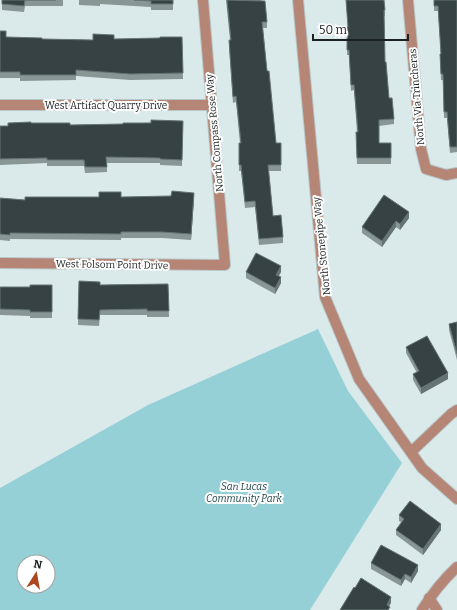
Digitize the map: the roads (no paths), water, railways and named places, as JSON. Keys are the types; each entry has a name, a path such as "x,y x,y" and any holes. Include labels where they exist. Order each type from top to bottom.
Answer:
{"street":[{"name":"North Compass Rose Way","path":"203,0 225,265"},
{"name":"North Stonepipe Way","path":"298,0 325,297 359,378 422,468 457,499"},
{"name":"North Via Trincheras","path":"408,0 421,149 426,169 446,175 457,173"},
{"name":"West Artifact Quarry Drive","path":"0,105 212,105"},
{"name":"West Folsom Point Drive","path":"0,263 225,265"},
{"path":"411,452 457,410"},
{"path":"422,610 429,598 444,579 457,567"},
{"path":"429,598 437,610"}],"park label":[{"name":"San Lucas Community Park","path":"244,492"}]}
